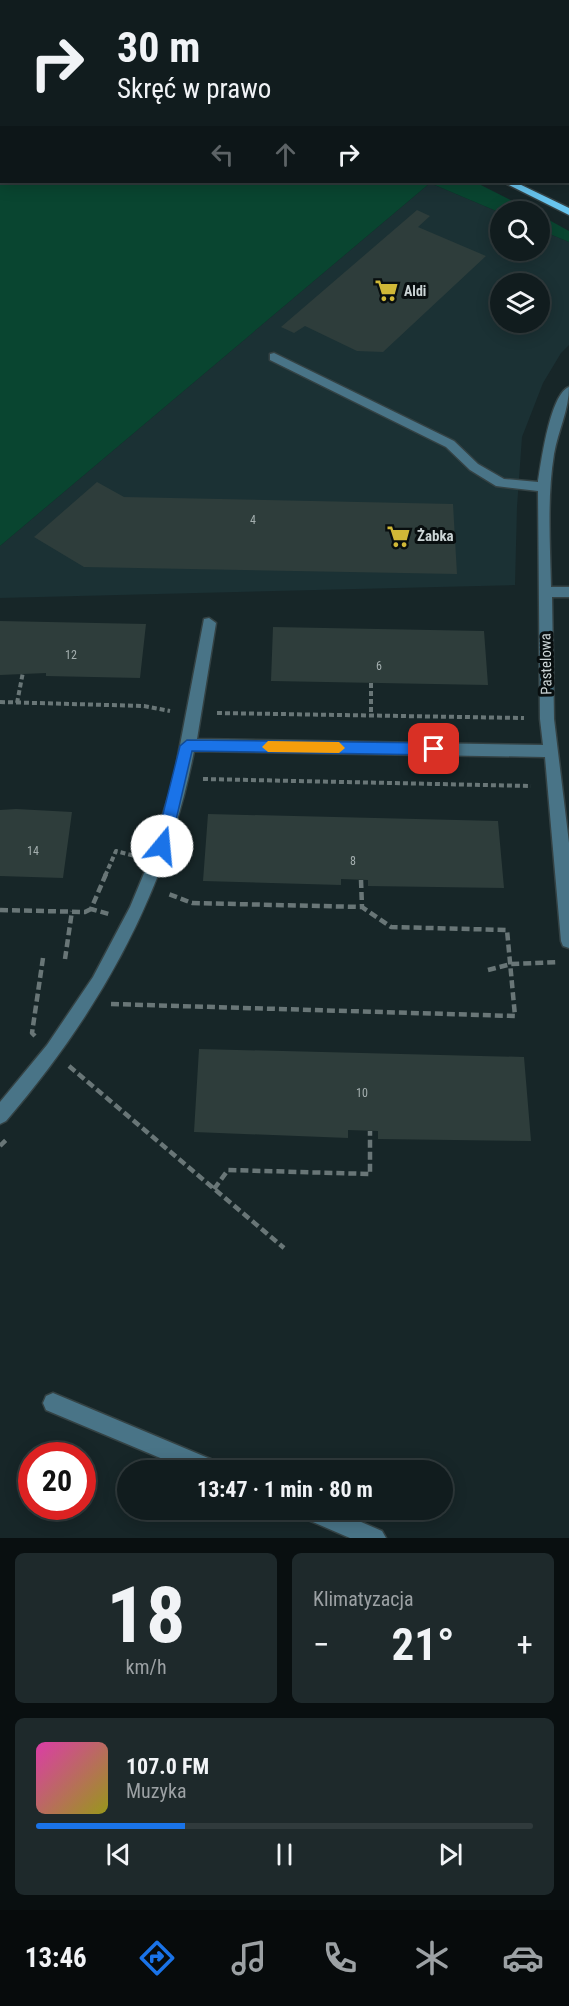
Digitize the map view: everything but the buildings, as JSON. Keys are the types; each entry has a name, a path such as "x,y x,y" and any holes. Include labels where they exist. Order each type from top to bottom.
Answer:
{"main road":[{"path":"510,183 569,212"}],"street":[{"path":"274,357 450,444 474,467 501,483 544,487"},
{"name":"Pastelowa","path":"569,391 556,419 548,453 544,487 547,719 551,751 563,803 569,941"},
{"path":"544,592 569,592"},
{"path":"0,1115 63,1039 98,984 147,888 168,830 187,746 209,623"},
{"path":"187,746 551,751"},
{"path":"53,1403 189,1460"},
{"path":"332,1520 375,1538"}],"path":[{"path":"17,703 22,672"},
{"path":"371,683 371,715"},
{"path":"0,702 144,706 175,712"},
{"path":"210,713 514,718"},
{"path":"199,779 522,786"},
{"path":"0,910 85,912 91,909 116,851 139,857"},
{"path":"361,880 362,907"},
{"path":"108,1004 515,1016 507,930 391,927 362,907 192,903 165,893"},
{"path":"91,909 114,915"},
{"path":"65,959 72,912"},
{"path":"43,958 32,1033 38,1039 44,1031"},
{"path":"488,970 511,964 569,961"},
{"path":"68,1065 284,1248"},
{"path":"214,1189 228,1170 370,1174 370,1131"}],"shaded area":[{"path":"430,183 490,208 490,261 550,261 550,234 569,242 569,345 561,353 543,383 522,437 515,585 0,598 0,546"}],"green space":[{"path":"0,183 430,183 0,546"},
{"path":"430,183 477,183 512,201 490,201 490,208"},
{"path":"550,221 569,231 569,242 550,234"}],"slow traffic":[{"path":"268,747 339,748"}],"place":[{"name":"Aldi","path":"386,291"},
{"name":"Żabka","path":"399,536"}],"route":[{"path":"162,846 175,803 187,746 434,749"}]}
